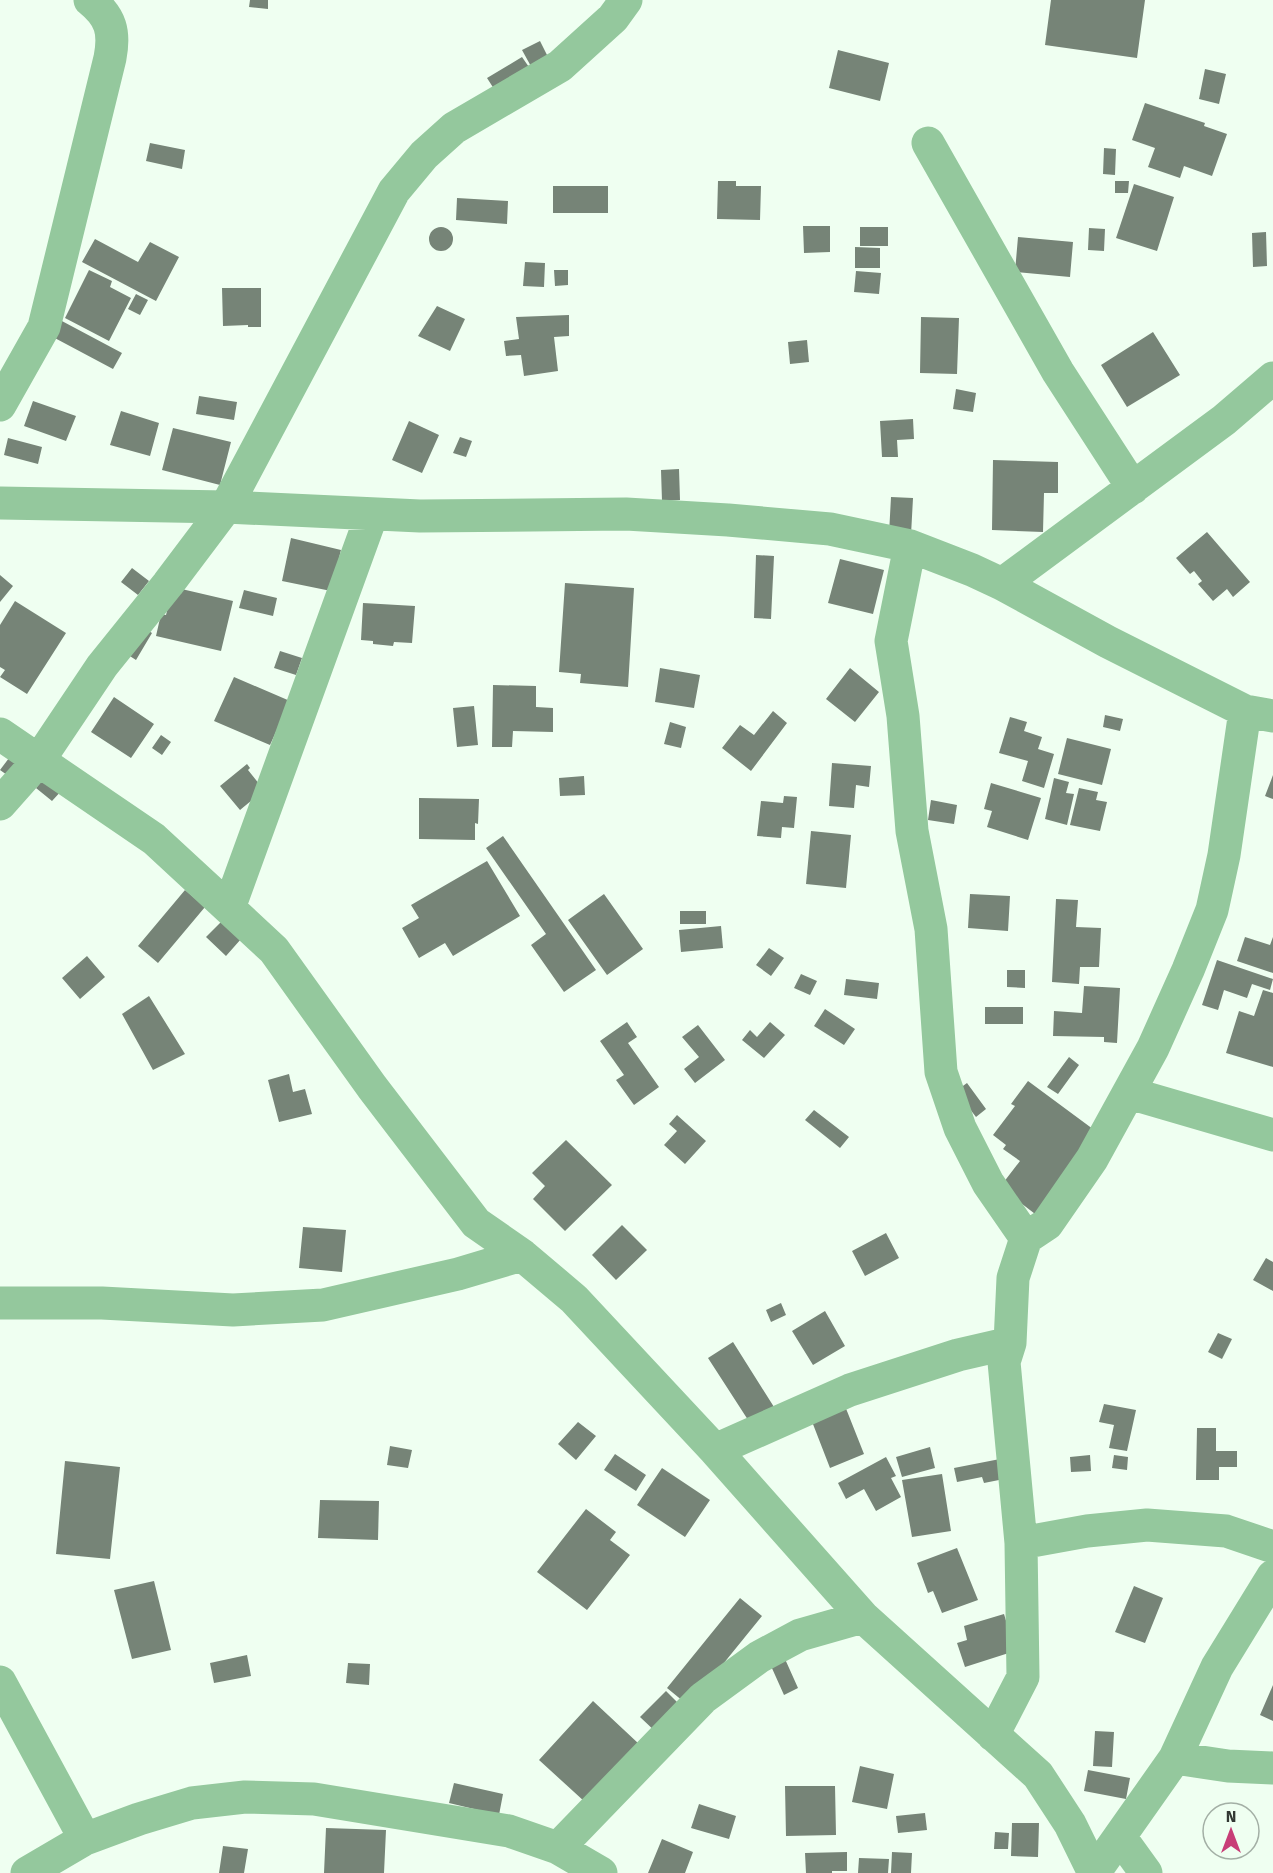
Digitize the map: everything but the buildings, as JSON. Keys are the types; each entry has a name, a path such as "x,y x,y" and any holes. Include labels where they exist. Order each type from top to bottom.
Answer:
{"street":[{"path":"0,405 44,327 110,58 113,42 111,26 90,0"},
{"path":"0,804 39,760 102,666 226,507 394,191 424,155 454,128 560,66 612,18 626,0"},
{"path":"928,143 1058,372 1133,488"},
{"path":"1002,584 1224,420 1273,378"},
{"path":"0,503 226,507 420,516 626,514 830,529 910,546 1002,584 1108,642 1259,714 1212,909 1188,970 1153,1048 1092,1159 1047,1224 1026,1238 1013,1278 1010,1343 1004,1362 1021,1543 1023,1677 993,1736"},
{"path":"229,908 372,513"},
{"path":"910,546 891,641 903,716 912,831 931,929 941,1072 960,1128 988,1182 1026,1238"},
{"path":"0,734 154,839 274,950 372,1087 476,1223 522,1255 574,1299 715,1450 862,1617 1038,1775 1070,1824 1094,1873 1175,1758 1217,1667 1273,1576"},
{"path":"1129,1093 1273,1135"},
{"path":"0,1303 102,1303 233,1310 323,1305 458,1274 522,1255"},
{"path":"715,1450 850,1390 958,1355 1010,1343"},
{"path":"1021,1543 1087,1531 1147,1525 1226,1531 1273,1547"},
{"path":"558,1848 703,1698 759,1658 800,1635 862,1617"},
{"path":"0,1682 85,1839"},
{"path":"1175,1758 1228,1766 1273,1768"},
{"path":"27,1873 85,1839 192,1803 245,1797 314,1798 508,1831 558,1848 601,1873"},
{"path":"1120,1837 1146,1873"}]}
